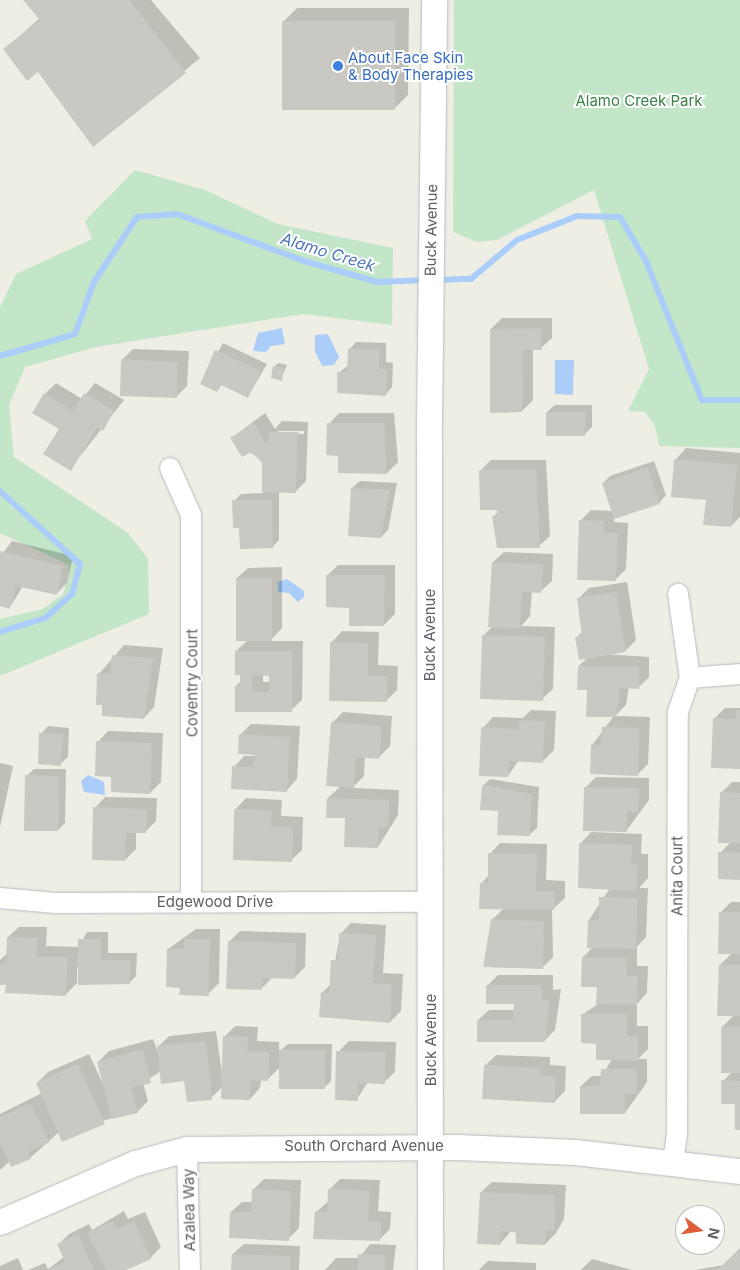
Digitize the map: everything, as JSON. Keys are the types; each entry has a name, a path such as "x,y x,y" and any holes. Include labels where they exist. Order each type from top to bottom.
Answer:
{"street":[{"name":"Buck Avenue","path":"430,1270 430,243 434,0"},
{"name":"Coventry Court","path":"170,468 191,514 191,902"},
{"name":"Anita Court","path":"673,1162 677,1133 678,712 690,678 678,594"},
{"path":"690,678 740,674"},
{"name":"Edgewood Drive","path":"0,898 55,904 431,902"},
{"name":"South Orchard Avenue","path":"0,1222 135,1163 187,1149 431,1146 575,1152 740,1171"},
{"name":"Azalea Way","path":"187,1149 190,1270"}],"green space":[{"name":"Alamo Creek Park","path":"454,0 740,0 740,448 659,446 655,426 645,412 628,411 649,369 594,190 497,240 477,242 453,232"},
{"path":"135,170 205,190 278,224 393,248 392,325 303,314 96,347 25,367 9,405 14,457 128,533 148,559 149,614 0,676 0,619 43,609 63,594 69,576 69,565 0,533 0,307 16,274 92,239 85,221"}],"water":[{"path":"282,328 285,344 271,346 266,352 253,351 258,333"},
{"path":"328,334 339,357 334,365 322,366 315,352 315,335"},
{"path":"555,360 574,360 573,395 555,394"},
{"path":"287,579 304,591 304,597 298,602 289,593 278,592 278,582"},
{"path":"88,775 104,782 105,795 84,792 81,781"}],"building":[{"path":"23,0 129,0 186,73 93,147 38,72 27,81 3,49 40,20"},
{"name":"About Face Skin & Body Therapies","path":"282,21 395,21 395,110 282,110"},
{"path":"541,328 542,350 523,350 522,412 490,413 490,329"},
{"path":"348,349 380,350 379,369 387,369 386,396 337,393 337,372 347,372"},
{"path":"215,350 261,371 248,398 221,385 217,392 200,384"},
{"path":"121,359 178,362 177,398 120,396"},
{"path":"273,366 284,368 282,381 271,378"},
{"path":"44,393 73,411 84,393 114,411 103,431 97,427 71,471 43,454 59,429 32,413"},
{"path":"546,412 586,412 585,436 546,436"},
{"path":"254,423 267,445 270,432 298,432 296,493 262,492 262,463 252,452 242,457 230,438"},
{"path":"327,423 384,423 387,474 338,473 338,456 326,455"},
{"path":"674,459 737,465 731,527 703,525 706,500 671,497"},
{"path":"647,467 660,504 614,519 602,483"},
{"path":"479,470 536,470 540,548 497,548 492,516 497,516 497,510 480,510"},
{"path":"351,488 390,490 381,538 348,536"},
{"path":"232,500 272,500 273,548 240,549 239,528 233,528"},
{"path":"579,520 604,521 604,533 618,533 616,581 577,580"},
{"path":"0,551 63,566 57,595 16,586 10,609 0,606"},
{"path":"492,562 543,564 541,593 522,592 520,628 488,627"},
{"path":"326,575 385,575 384,626 349,626 349,608 326,607"},
{"path":"236,578 272,578 272,641 236,641"},
{"path":"616,592 626,652 579,660 575,637 582,636 577,598"},
{"path":"482,635 545,637 543,701 480,699"},
{"path":"330,642 368,643 368,676 387,676 387,702 329,701"},
{"path":"235,651 292,651 292,712 235,712 235,686 240,686 240,675 235,675","holes":["252,675 269,676 269,692 252,692"]},
{"path":"112,655 153,658 144,719 102,716 102,705 96,705 97,673 110,674"},
{"path":"578,666 639,667 639,689 620,688 616,717 586,717 587,690 577,690"},
{"path":"736,710 740,710 740,769 711,768 713,718 736,719"},
{"path":"519,720 545,721 543,763 509,761 508,777 479,776 481,727 519,729"},
{"path":"331,722 382,726 379,759 356,757 354,788 326,786"},
{"path":"602,727 639,728 638,776 590,774 591,744 601,745"},
{"path":"39,733 63,734 61,766 38,764"},
{"path":"239,734 290,737 287,792 231,789 232,766 254,767 255,755 238,754"},
{"path":"96,741 152,743 150,794 111,792 111,777 95,776"},
{"path":"25,775 59,776 58,831 24,831"},
{"path":"482,785 532,794 530,836 497,835 498,811 480,810"},
{"path":"584,787 639,788 638,812 627,811 627,832 583,831"},
{"path":"720,792 740,793 740,843 718,843"},
{"path":"327,798 389,800 388,827 379,827 378,848 344,847 345,818 326,818"},
{"path":"93,807 147,809 146,833 126,833 125,861 92,860"},
{"path":"234,809 272,810 271,826 293,827 292,862 233,860"},
{"path":"579,843 632,845 631,864 638,865 637,891 578,888"},
{"path":"718,852 740,853 740,880 718,879"},
{"path":"488,853 537,854 536,891 555,891 554,910 479,909 480,883 488,883"},
{"path":"599,897 637,898 636,949 587,948 588,920 599,920"},
{"path":"719,912 740,912 740,954 718,954"},
{"path":"491,919 544,921 543,969 483,967"},
{"path":"339,933 376,935 373,983 392,984 390,1023 319,1017 321,992 329,993 331,960 338,960"},
{"path":"7,937 37,938 36,957 68,957 66,996 5,993 6,985 0,985 0,963 6,963"},
{"path":"78,939 101,939 101,960 130,960 130,984 78,985"},
{"path":"184,939 210,939 209,996 179,995 180,988 166,987 167,949 184,949"},
{"path":"228,941 296,943 295,979 262,978 262,990 226,989"},
{"path":"582,957 627,958 626,976 638,976 637,1005 596,1004 597,987 581,987"},
{"path":"719,965 740,965 740,1016 717,1016"},
{"path":"486,985 542,985 542,1000 550,1000 545,1042 477,1042 477,1020 513,1020 514,1004 486,1004"},
{"path":"581,1014 627,1014 627,1036 638,1036 638,1061 596,1060 596,1044 581,1043"},
{"path":"740,1026 740,1073 721,1073 721,1027"},
{"path":"223,1036 248,1037 247,1051 269,1052 268,1081 251,1080 250,1100 221,1099"},
{"path":"206,1041 212,1100 187,1102 184,1081 161,1084 157,1046"},
{"path":"143,1049 151,1083 131,1088 138,1113 112,1119 97,1062"},
{"path":"279,1050 325,1050 325,1089 279,1089"},
{"path":"336,1051 386,1052 385,1084 358,1083 358,1101 335,1100"},
{"path":"78,1064 105,1124 62,1142 36,1083"},
{"path":"484,1065 540,1068 540,1076 556,1076 555,1103 482,1099"},
{"path":"601,1069 637,1069 637,1094 625,1094 625,1114 580,1114 580,1086 600,1086"},
{"path":"721,1080 740,1081 740,1130 735,1130 735,1104 721,1104"},
{"path":"30,1103 50,1142 28,1152 31,1159 11,1167 0,1142 0,1117"},
{"path":"252,1189 291,1191 289,1241 229,1238 230,1212 251,1212"},
{"path":"328,1189 370,1191 368,1222 381,1222 380,1241 313,1239 315,1211 327,1212"},
{"path":"480,1192 555,1195 554,1231 546,1230 545,1245 516,1244 516,1232 501,1231 500,1245 477,1244"},
{"path":"113,1221 117,1229 134,1221 151,1259 126,1270 106,1270 87,1233"},
{"path":"78,1234 94,1270 46,1270 65,1262 57,1244"},
{"path":"740,1249 740,1270 717,1270"},
{"path":"232,1254 290,1256 290,1270 231,1270"},
{"path":"358,1254 385,1255 385,1270 358,1270"}],"waterway":[{"name":"Alamo Creek","path":"0,356 75,334 94,282 137,217 177,214 304,261 377,282 425,280"},
{"name":"Alamo Creek","path":"435,280 471,279 517,240 577,216 620,217 646,261 702,400 740,400"},
{"name":"Alamo Creek","path":"0,491 80,564 72,594 45,618 0,632"}],"place":[{"name":"About Face Skin & Body Therapies","path":"338,66"}]}
